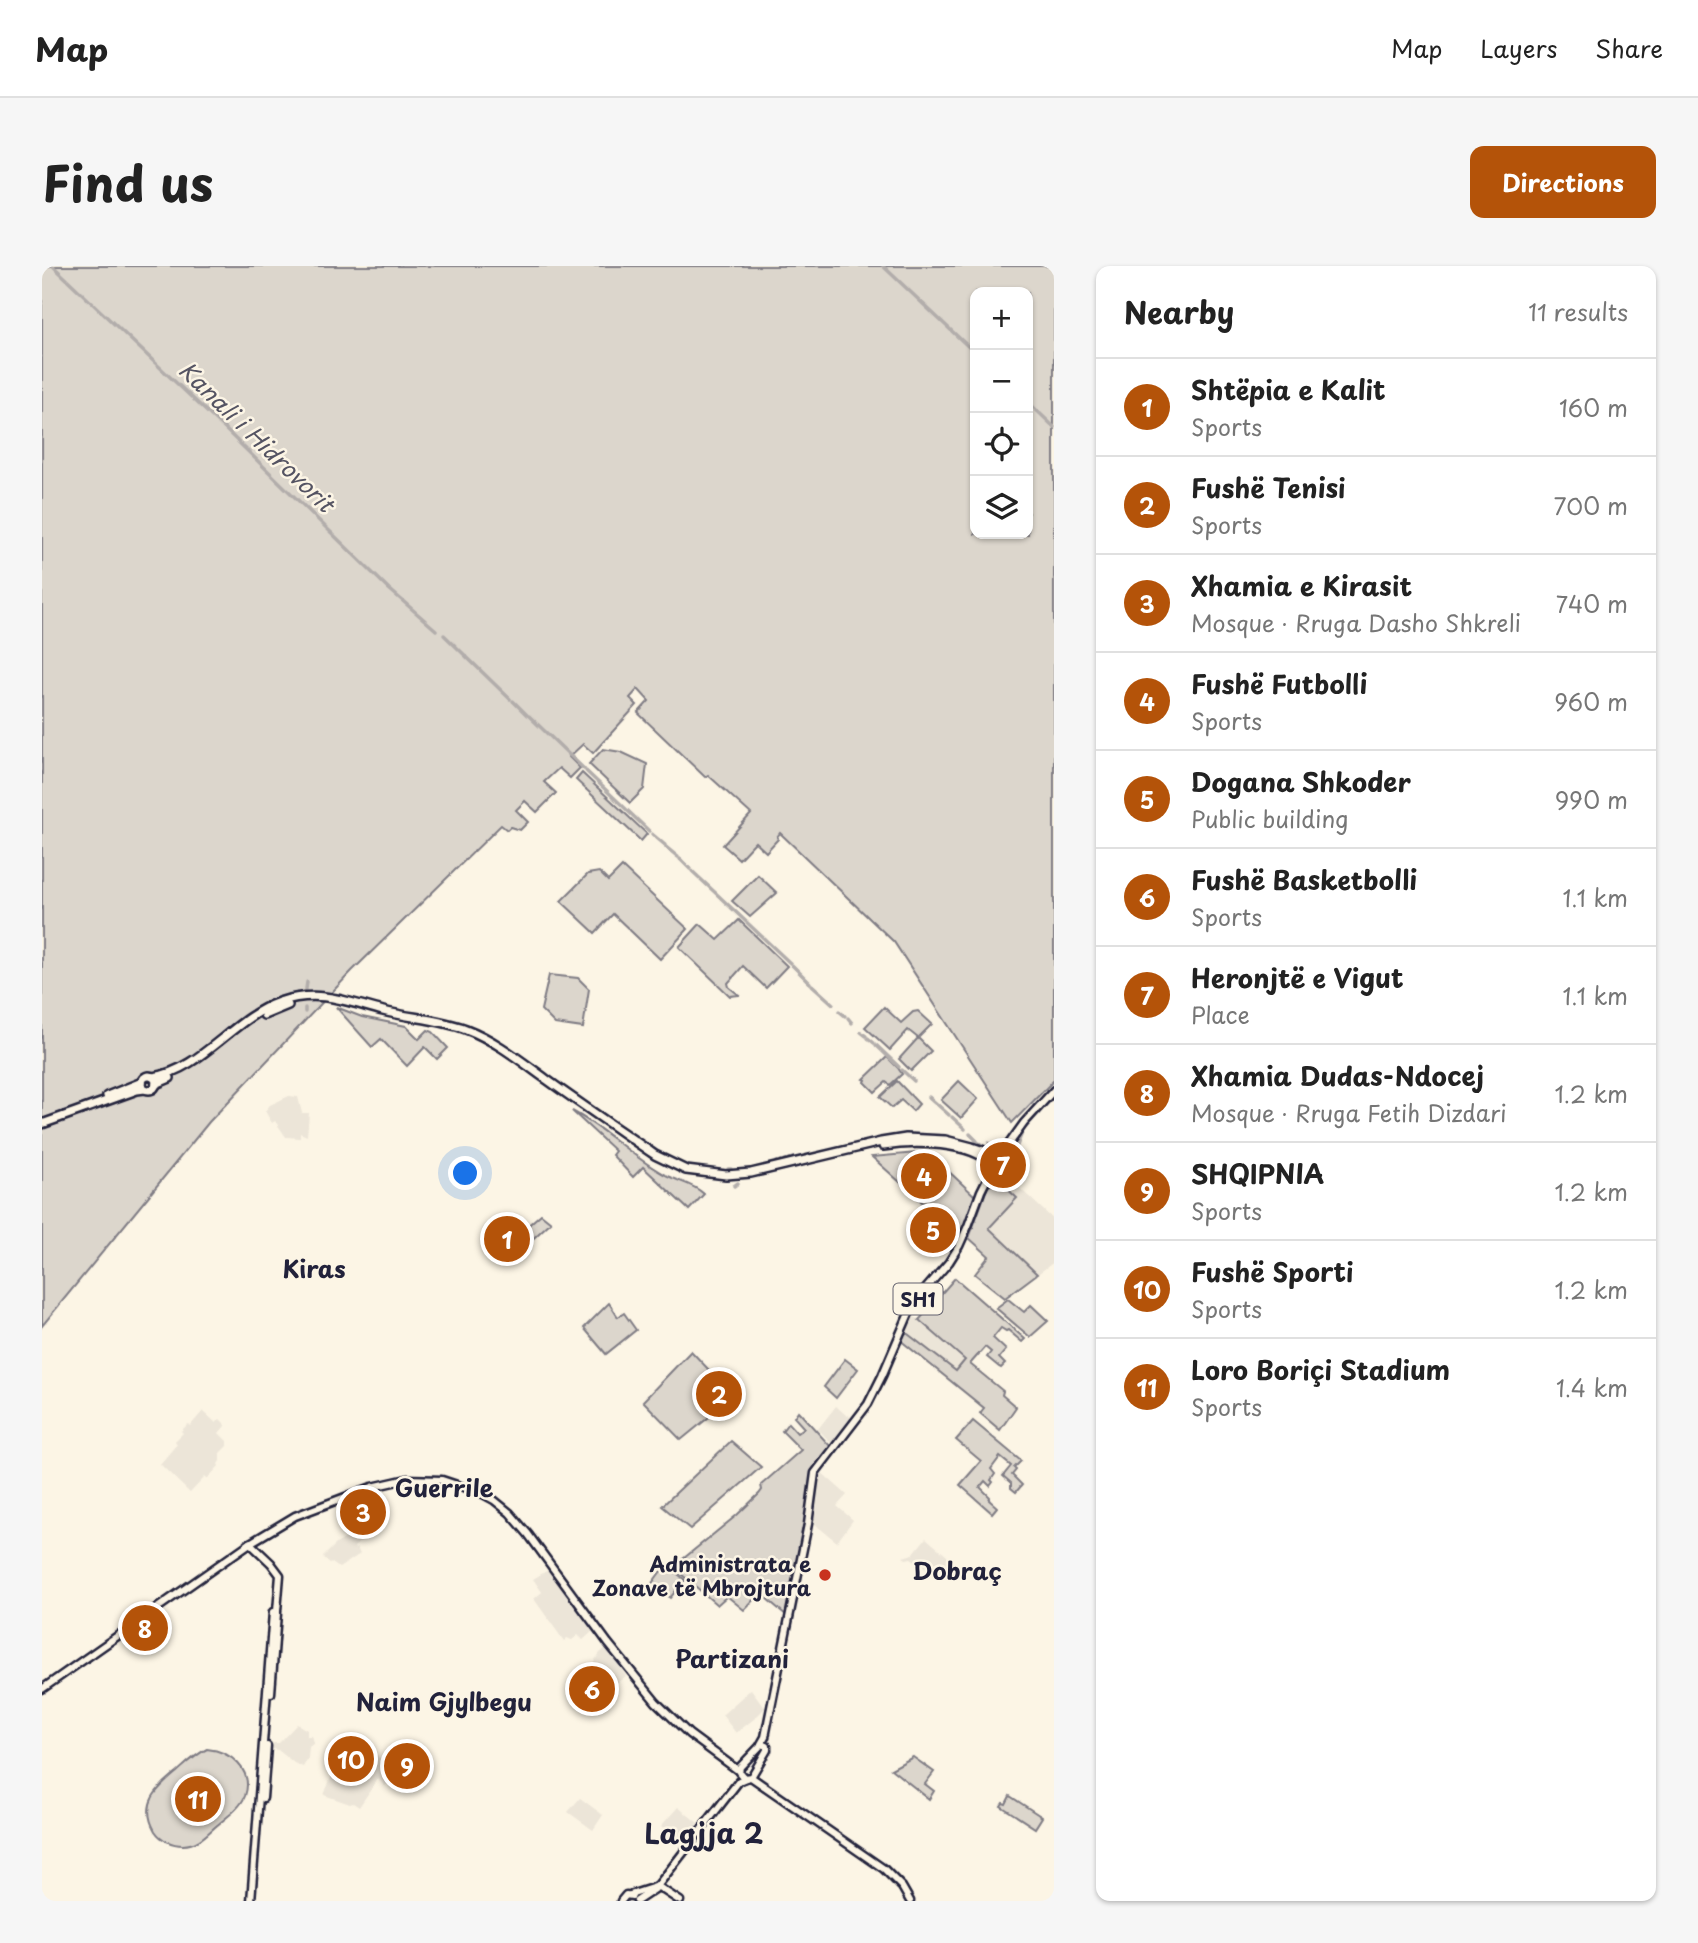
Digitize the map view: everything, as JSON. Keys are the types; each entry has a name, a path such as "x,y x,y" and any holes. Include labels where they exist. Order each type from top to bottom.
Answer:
{"highway":[{"path":"154,1081 188,1063 243,1022 276,1003 308,996 323,996 448,1023 486,1038 655,1155 671,1164 697,1172 726,1175 751,1173 906,1138 960,1143 1000,1156"},
{"path":"143,1086 146,1077 154,1081 188,1069 268,1013 293,1003 327,1001 469,1035 493,1048 651,1158 682,1173 700,1178 725,1180 752,1177 886,1145 924,1143 958,1148 982,1156 993,1166"},
{"path":"42,1122 143,1086 152,1090 154,1081"}],"main road":[{"name":"SH1","path":"764,1745 808,1524 814,1476 857,1419 877,1386 910,1311 959,1246 995,1159 1054,1090"},
{"path":"985,1183 1010,1171 1012,1141"},
{"path":"1000,1156 1011,1160"},
{"path":"993,1166 996,1172 1001,1174"},
{"path":"42,1689 250,1543 295,1516 372,1487 415,1478 455,1483 494,1500 519,1523 608,1643 656,1702 689,1734 739,1771 741,1777 884,1868 902,1887 910,1901"},
{"path":"250,1543 279,1573 253,1901"},
{"path":"621,1901 624,1896 634,1899 657,1886 745,1779 767,1750 764,1745 739,1771"},
{"path":"657,1886 680,1901"}],"shaded area":[{"path":"42,266 1054,266 1054,1080 1012,1123 894,942 780,833 766,852 755,842 739,859 723,845 751,814 708,775 705,777 638,713 649,701 638,689 630,698 637,705 593,753 583,744 569,757 580,768 570,778 559,768 544,782 556,793 537,812 525,801 516,810 528,822 520,830 510,827 507,830 501,825 352,971 209,1122 42,1326"},
{"path":"603,749 621,752 647,764 644,789 630,803 589,764"},
{"path":"582,773 647,834 641,841 576,780"},
{"path":"622,867 688,929 660,959 613,914 595,933 561,901 588,874 599,872 608,881"},
{"path":"758,875 777,893 750,917 732,901"},
{"path":"739,920 787,966 766,988 743,966 728,983 739,995 730,996 679,947 700,924 718,940"},
{"path":"549,975 578,978 589,989 583,1028 555,1024 541,1010"},
{"path":"336,1007 362,1017 406,1026 419,1039 428,1030 448,1048 437,1059 425,1047 407,1066 381,1039 372,1047"},
{"path":"884,1007 901,1023 918,1011 932,1024 918,1038 908,1030 890,1050 865,1027"},
{"path":"918,1038 931,1051 911,1071 899,1059"},
{"path":"887,1057 902,1074 890,1085 886,1082 875,1092 864,1079"},
{"path":"897,1081 919,1104 913,1111 901,1100 892,1108 880,1097"},
{"path":"959,1081 978,1099 961,1118 941,1100"},
{"path":"289,1096 298,1097 302,1113 309,1113 307,1136 300,1133 300,1138 286,1137 265,1111 270,1105"},
{"path":"572,1111 649,1165 704,1194 689,1210 643,1167 633,1177 612,1155 615,1151"},
{"path":"928,1152 975,1196 960,1236 872,1157"},
{"path":"1012,1181 1054,1220 1054,1262 1005,1298 975,1274 989,1256 969,1238 988,1186 997,1183 1006,1187"},
{"path":"997,1183 1017,1198 989,1228 1037,1274 1005,1298 975,1274 989,1256 969,1238 988,1186"},
{"path":"541,1214 551,1222 513,1257 505,1248 498,1254 492,1248 520,1222 525,1228"},
{"path":"955,1278 1025,1339 1022,1342 1008,1330 1001,1328 993,1338 1006,1350 999,1358 1005,1364 1001,1368 987,1357 991,1352 985,1347 970,1364 1003,1391 1002,1395 1016,1407 1000,1430 980,1413 984,1408 900,1340 904,1331 956,1371 965,1360 919,1320 937,1296 930,1290 933,1286 942,1293"},
{"path":"1008,1299 1024,1312 1031,1305 1048,1321 1030,1337 996,1308"},
{"path":"609,1303 618,1317 624,1313 636,1330 606,1354 584,1328"},
{"path":"912,1314 965,1360 955,1372 904,1331"},
{"path":"691,1351 730,1392 722,1398 724,1400 714,1413 681,1440 643,1401"},
{"path":"845,1359 858,1369 836,1398 824,1387"},
{"path":"836,1406 849,1415 851,1420 832,1444 818,1429"},
{"path":"203,1411 216,1423 220,1419 224,1423 225,1426 219,1433 228,1445 220,1453 219,1466 190,1493 160,1464 177,1444 175,1441 183,1433 181,1431 188,1424 190,1426"},
{"path":"798,1411 831,1447 811,1474 805,1525 787,1616 760,1593 744,1610 727,1596 717,1605 673,1567 737,1515 759,1494 761,1485 801,1450 782,1431 788,1423 797,1433 804,1428 794,1417"},
{"path":"973,1421 1021,1461 1014,1468 1016,1470 1012,1475 1022,1485 1016,1492 1003,1476 1011,1466 1000,1457 991,1469 995,1474 991,1480 993,1482 990,1486 985,1481 980,1487 997,1507 992,1513 960,1485 981,1461 956,1440"},
{"path":"731,1441 761,1467 690,1529 662,1506"},
{"path":"820,1471 847,1495 837,1506 853,1520 837,1542 812,1522"},
{"path":"358,1496 375,1507 365,1527 348,1514 354,1504 348,1500"},
{"path":"356,1526 365,1538 354,1547 360,1554 339,1568 331,1564 323,1557"},
{"path":"926,1538 954,1562 938,1580 911,1558 903,1557 913,1554"},
{"path":"671,1568 685,1580 670,1598 658,1589 652,1594 647,1590 661,1571"},
{"path":"548,1570 593,1631 583,1640 578,1635 572,1640 567,1638 564,1641 534,1599 542,1592 533,1579"},
{"path":"606,1648 626,1676 608,1690 600,1688 579,1706 566,1690 582,1678"},
{"path":"751,1689 765,1708 736,1733 722,1715"},
{"path":"297,1724 307,1730 307,1736 311,1736 314,1743 309,1747 308,1758 303,1767 273,1749 273,1743 279,1743"},
{"path":"207,1749 232,1758 243,1770 247,1787 245,1796 236,1809 200,1839 188,1845 171,1843 155,1831 149,1812 150,1804 163,1784 191,1759"},
{"path":"347,1752 355,1753 356,1758 363,1763 374,1752 382,1761 387,1758 400,1774 385,1786 378,1779 359,1807 324,1795 336,1765 346,1768"},
{"path":"913,1757 934,1772 925,1784 934,1791 929,1799 891,1769"},
{"path":"1010,1796 1042,1817 1035,1828 1001,1806 1006,1804"},
{"path":"580,1798 603,1815 593,1830 568,1812"},
{"path":"678,1807 698,1823 682,1844 661,1826"}],"waterway":[{"name":"Kanali i Hidrovorit","path":"53,266 389,589 436,630"},
{"path":"883,266 972,350"},
{"path":"1033,407 1054,427"},
{"name":"Kanali i Hidrovorit","path":"444,635 510,699"},
{"name":"Kanali i Hidrovorit","path":"513,701 527,715"},
{"name":"Kanali i Hidrovorit","path":"529,716 584,769"},
{"name":"Kanali i Hidrovorit","path":"586,771 649,831"},
{"name":"Kanali i Hidrovorit","path":"652,834 665,845"},
{"name":"Kanali i Hidrovorit","path":"666,847 678,857"},
{"name":"Kanali i Hidrovorit","path":"680,859 690,869"},
{"name":"Kanali i Hidrovorit","path":"692,871 721,898"},
{"name":"Kanali i Hidrovorit","path":"722,899 790,963"},
{"name":"Kanali i Hidrovorit","path":"792,965 810,983"},
{"path":"306,989 307,982"},
{"name":"Kanali i Hidrovorit","path":"812,985 833,1004"},
{"name":"Kanali i Hidrovorit","path":"839,1011 845,1016"},
{"name":"Kanali i Hidrovorit","path":"848,1018 852,1023"},
{"name":"Kanali i Hidrovorit","path":"861,1032 866,1036"},
{"name":"Kanali i Hidrovorit","path":"868,1038 874,1043"},
{"name":"Kanali i Hidrovorit","path":"876,1045 899,1067"},
{"name":"Kanali i Hidrovorit","path":"902,1070 914,1081"},
{"name":"Kanali i Hidrovorit","path":"1016,1148 1023,1130 1054,1096"},
{"name":"Kanali i Hidrovorit","path":"929,1097 949,1115"},
{"name":"Kanali i Hidrovorit","path":"952,1117 965,1129"},
{"name":"Kanali i Hidrovorit","path":"970,1134 977,1141"},
{"name":"Kanali i Hidrovorit","path":"979,1143 986,1148"},
{"name":"Kanali i Hidrovorit","path":"989,1143 996,1149 1004,1146"},
{"path":"734,1186 738,1183"}],"place":[{"name":"Heronjtë e Vigut","path":"1003,1165"},
{"name":"Fushë Futbolli","path":"924,1176"},
{"name":"Dogana Shkoder","path":"933,1230"},
{"name":"Shtëpia e Kalit","path":"507,1239"},
{"name":"Fushë Tenisi","path":"719,1394"},
{"name":"Xhamia e Kirasit","path":"363,1512"},
{"name":"Administrata e Zonave të Mbrojtura","path":"825,1575"},
{"name":"Xhamia Dudas-Ndocej","path":"145,1628"},
{"name":"Fushë Basketbolli","path":"592,1689"},
{"name":"Fushë Sporti","path":"351,1759"},
{"name":"SHQIPNIA","path":"407,1766"},
{"name":"Loro Boriçi Stadium","path":"198,1799"}],"district":[{"name":"Kiras","path":"314,1268"},
{"name":"Guerrile","path":"444,1487"},
{"name":"Dobraç","path":"957,1570"},
{"name":"Partizani","path":"732,1658"},
{"name":"Naim Gjylbegu","path":"444,1701"},
{"name":"Lagjja 2","path":"704,1832"}]}
